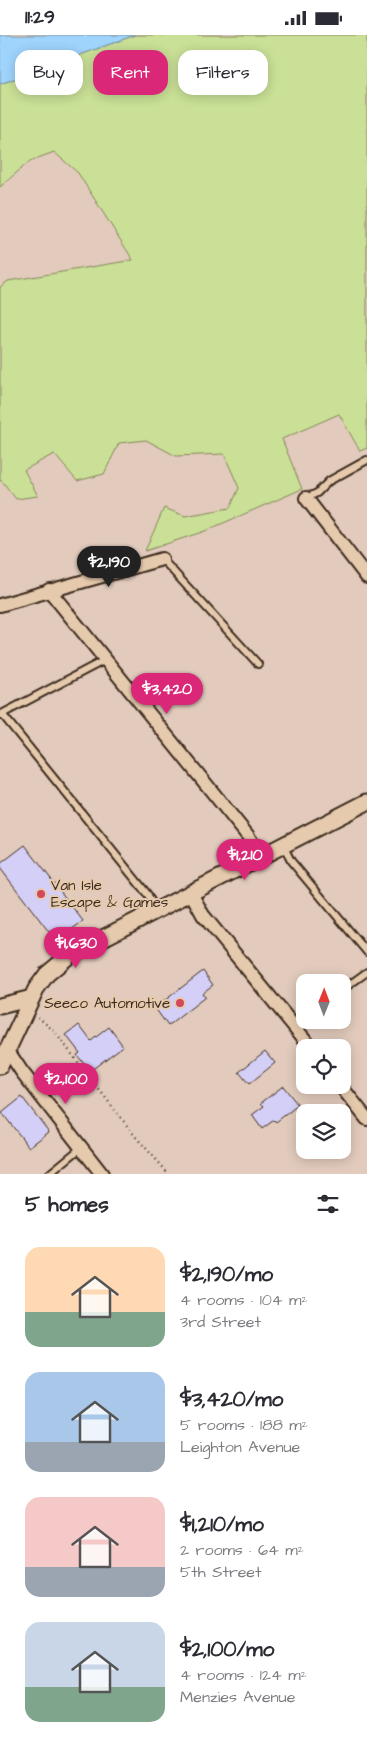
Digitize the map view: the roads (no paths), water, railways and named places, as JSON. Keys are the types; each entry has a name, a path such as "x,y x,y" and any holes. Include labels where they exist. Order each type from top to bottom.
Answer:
{"street":[{"path":"306,498 367,577"},
{"path":"0,605 162,559"},
{"path":"49,591 248,835 260,856"},
{"path":"0,1066 4,1045 47,974 70,955 367,802"},
{"path":"191,893 203,915 296,1019"},
{"path":"0,1006 30,1003"},
{"path":"4,1045 22,1072 102,1174"},
{"path":"349,1094 364,1110"}],"lane":[{"path":"306,498 317,493 329,481 367,460"},
{"path":"162,559 258,664"},
{"path":"105,660 1,714 148,895 156,911"},
{"path":"282,845 291,861 367,952"},
{"path":"351,984 367,972"},
{"path":"49,1174 82,1147"}],"water":[{"path":"0,35 135,35 83,54 83,50 15,50 15,79 0,84"}],"place":[{"name":"Van Isle Escape & Games","path":"41,894"},
{"name":"Seeco Automotive","path":"180,1003"}]}
